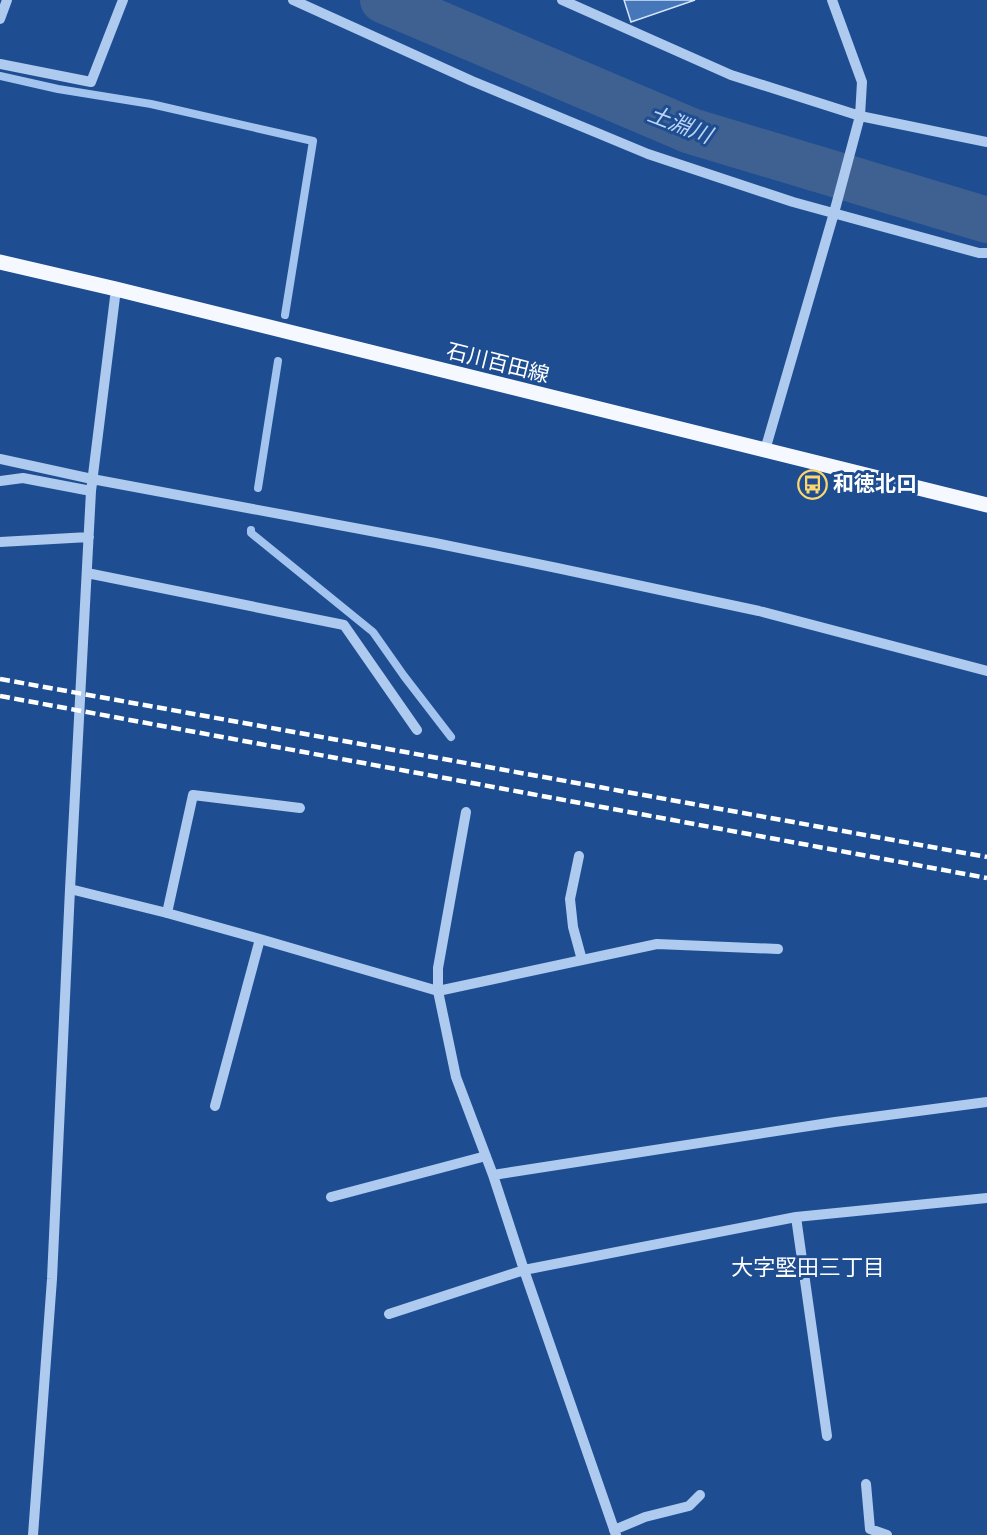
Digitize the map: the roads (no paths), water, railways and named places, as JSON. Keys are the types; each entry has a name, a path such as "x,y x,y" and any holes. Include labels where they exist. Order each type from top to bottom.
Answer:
{"main road":[{"name":"石川百田線","path":"0,262 987,505"}],"street":[{"path":"0,19 7,0"},
{"path":"0,64 91,82 123,0"},
{"path":"293,0 472,81 648,154 781,198 987,254"},
{"path":"562,0 730,75 860,116 987,142"},
{"path":"765,450 860,116 862,82 832,0"},
{"path":"33,1535 52,1279 91,491 116,289"},
{"path":"0,459 92,479 435,543 602,577 759,611 987,671"},
{"path":"0,481 23,478 91,491"},
{"path":"0,542 89,537"},
{"path":"87,573 344,625 417,730"},
{"path":"166,913 193,795 300,808"},
{"path":"466,812 438,968 438,992 456,1077 493,1175 615,1533 645,1517 689,1506 700,1495"},
{"path":"579,856 570,900 573,927 582,960"},
{"path":"70,889 260,939 438,992 657,944 778,949"},
{"path":"215,1106 260,939"},
{"path":"493,1175 835,1122 987,1102"},
{"path":"331,1197 486,1156"},
{"path":"389,1314 524,1270 796,1217 987,1198"},
{"path":"796,1217 827,1436"},
{"path":"866,1484 870,1529 887,1535"}],"waterway":[{"name":"土淵川","path":"383,0 691,131 987,220"},
{"path":"0,76 58,89 151,104 313,141 285,315"},
{"path":"258,488 278,361"},
{"path":"251,530 251,533 373,632 451,737"}],"railway":[{"path":"0,679 987,857"},
{"path":"0,696 987,878"}],"place":[{"name":"和徳北口","path":"812,484"}],"district":[{"name":"大字堅田三丁目","path":"808,1267"}]}
